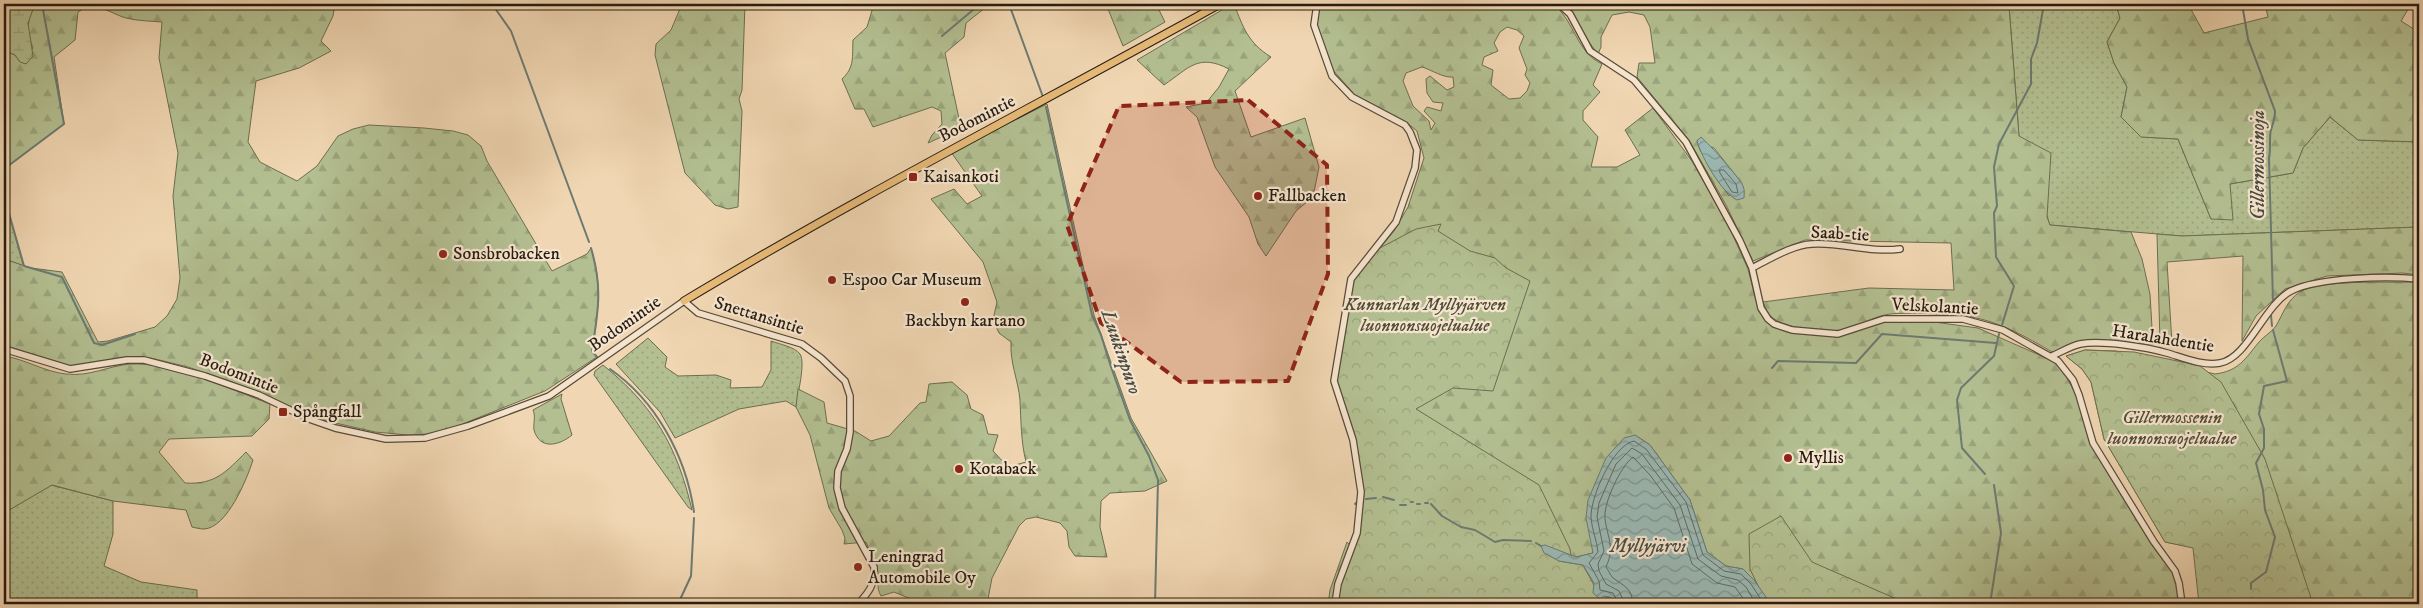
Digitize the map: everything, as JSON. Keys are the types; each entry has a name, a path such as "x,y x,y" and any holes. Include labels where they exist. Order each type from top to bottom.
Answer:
{"main road":[{"name":"Bodomintie","path":"684,301 944,153 1056,95 1220,4"}],"street":[{"path":"1317,4 1314,25 1332,76 1352,97 1405,125 1417,150 1415,168 1396,222 1351,279 1334,381 1353,440 1360,477 1361,507 1357,534 1338,584 1335,604"},
{"name":"Velskolantie","path":"1559,4 1570,14 1590,52 1622,70 1634,80 1686,142 1722,206 1752,268 1764,314 1768,319 1781,327 1838,334 1884,319 1963,320 2003,330 2052,356 2072,380 2080,395 2090,436 2098,451 2174,571 2180,583 2182,604"},
{"name":"Saab-tie","path":"1752,268 1791,250 1812,244 1885,251 1900,249"},
{"name":"Haralahdentie","path":"2052,356 2080,344 2097,344 2148,348 2191,360 2219,363 2240,350 2268,312 2290,292 2335,281 2400,277 2419,279"},
{"name":"Bodomintie","path":"4,349 70,369 127,360 159,363 205,376 259,395 309,419 335,428 386,439 418,438 459,429 549,396 684,301"},
{"name":"Snettansintie","path":"684,301 698,313 802,344 821,358 848,385 850,396 850,432 847,449 838,471 837,488 842,508 874,567 875,578 871,590 858,604"}],"highlighted area":[{"path":"1248,100 1327,165 1328,274 1288,381 1181,382 1101,323 1067,225 1119,106"}],"green space":[{"path":"264,3 335,4 333,16 321,41 331,51 299,68 256,81 248,142 260,162 297,181 317,166 338,136 353,129 369,125 424,128 453,131 468,135 481,146 487,161 552,271 587,254 591,248 598,287 592,351 597,357 545,391 450,429 426,434 408,435 375,432 309,417 270,397 232,382 188,367 151,358 72,366 4,345 4,259 31,268 62,272 98,342 108,341 155,327 167,316 177,299 180,278 173,196 178,153 159,58 162,22 126,18 97,7 91,7 78,12 75,40 54,57 64,124 4,169 4,53 6,51 15,55 20,62 33,48 28,26 35,4 186,4 211,7"},
{"path":"4,4 35,4 28,23 33,56 26,64 20,62 15,55 6,51 4,53"},
{"path":"682,4 745,4 742,90 739,99 742,111 738,207 728,209 715,205 685,173 655,55 656,44 671,30"},
{"path":"874,4 990,4 966,23 964,37 945,53 961,128 928,143 932,135 942,124 941,111 932,107 873,127 864,109 855,109 842,79 851,66 853,40 867,27"},
{"path":"1106,4 1156,4 1165,22 1123,46"},
{"path":"1234,4 1247,34 1263,52 1271,57 1235,91 1251,137 1305,118 1319,167 1313,197 1296,211 1266,256 1258,244 1249,217 1215,167 1197,117 1186,107 1206,103 1219,87 1229,69 1209,62 1201,63 1187,68 1164,85 1137,60"},
{"path":"1321,4 1479,4 1485,10 1497,4 1553,4 1566,19 1586,52 1602,64 1593,85 1600,92 1583,111 1583,120 1598,137 1591,167 1617,167 1640,155 1625,130 1653,108 1692,161 1726,220 1748,269 1759,312 1773,327 1787,332 1838,337 1884,322 1934,322 1978,328 2053,361 2063,371 2077,396 2090,444 2151,544 2172,572 2177,584 2179,604 1771,604 1754,580 1743,569 1726,566 1707,552 1690,500 1650,445 1635,435 1593,547 1593,553 1576,557 1566,554 1604,596 1610,597 1615,604 1328,604 1330,590 1347,542 1354,549 1362,522 1356,277 1394,231 1408,207 1424,158 1417,131 1406,122 1355,95 1332,69 1316,23","holes":["1507,27 1517,30 1524,36 1519,48 1527,69 1525,75 1530,83 1527,91 1520,98 1509,99 1491,85 1493,70 1482,65 1484,57 1498,51 1494,43 1500,32","1422,67 1441,75 1453,77 1454,87 1447,90 1430,76 1426,79 1427,93 1433,102 1443,103 1441,111 1427,107 1424,111 1435,123 1431,130 1429,121 1413,106 1403,81 1406,73"]},
{"path":"1566,4 1998,4 2009,6 2019,136 2051,153 2047,217 2050,225 2131,232 2142,259 2150,294 2153,345 2111,341 2089,342 2054,353 2022,335 1999,325 1963,316 1917,313 1890,314 1847,329 1831,331 1790,326 1776,320 1766,310 1763,302 1869,288 1954,290 1951,243 1805,240 1753,261 1726,205 1689,140 1637,77 1639,63 1655,63 1650,27 1644,15 1629,12 1612,15 1601,37 1601,47 1598,54 1585,37","holes":["1697,141 1714,148 1740,181 1729,196 1700,150"]},
{"path":"1998,4 2116,4 2120,18 2107,42 2114,63 2127,87 2121,117 2142,137 2178,139 2211,219 2230,184 2293,173 2303,148 2330,117 2358,140 2419,142 2419,227 2182,236 2050,225 2019,136 2009,6"},
{"path":"2116,4 2188,4 2204,33 2268,17 2265,4 2408,4 2410,6 2401,21 2417,31 2419,36 2419,142 2358,140 2330,117 2303,148 2293,173 2230,184 2233,220 2211,219 2178,139 2141,137 2121,117 2127,87 2114,63 2107,42 2120,18"},
{"path":"1047,104 1094,315 1131,418 1167,481 1145,491 1110,493 1101,501 1100,527 1107,557 1075,556 1069,547 1067,531 1060,523 1036,517 1026,519 1019,526 992,578 987,604 923,604 894,592 881,596 878,587 877,568 866,542 844,544 845,538 842,530 829,508 810,435 796,407 798,389 824,402 827,423 855,431 871,441 889,436 920,403 926,402 929,384 952,382 967,395 971,409 983,415 988,434 998,435 993,451 1008,467 1026,462 1022,439 1020,400 1011,342 999,333 993,320 997,302 983,262 931,199 954,189 967,204 982,196 951,152"},
{"path":"4,196 23,264 24,266 4,259"},
{"name":"Kunnarlan Myllyjärven luonnonsuojelualue","path":"1441,224 1438,231 1470,251 1495,258 1506,268 1530,281 1493,391 1453,388 1416,409 1539,485 1570,549 1571,555 1566,554 1559,561 1583,565 1595,587 1614,604 1335,604 1360,518 1357,461 1334,383 1353,280 1378,249 1416,229"},
{"path":"2419,227 2419,275 2403,273 2327,276 2285,289 2256,316 2242,341 2243,256 2167,262 2172,344 2160,343 2157,234 2182,236"},
{"path":"2338,283 2419,283 2419,604 2204,604 2208,550 2165,542 2104,439 2091,382 2082,369 2066,356 2085,350 2116,351 2215,374 2230,370 2241,363 2276,326 2289,303 2300,292 2310,288"},
{"path":"648,338 667,357 665,367 678,376 716,375 731,380 730,388 762,387 771,370 771,341 791,348 798,352 802,358 802,372 796,407 786,401 739,409 675,438 660,412 616,364"},
{"name":"Gillermossenin luonnonsuojelualue","path":"2085,350 2134,352 2200,366 2221,382 2265,459 2313,604 2199,604 2193,548 2165,542 2104,439 2091,382 2082,369 2066,356"},
{"path":"4,356 50,371 74,375 130,364 164,367 219,384 270,404 269,419 252,436 169,439 159,452 185,483 195,483 204,482 219,476 246,452 253,460 241,490 228,512 212,527 200,529 192,527 186,510 113,501 52,485 4,513"},
{"path":"603,365 636,396 661,429 679,466 692,510 594,375 595,371"},
{"path":"562,394 561,399 572,435 556,443 545,443 537,437 534,430 533,410"},
{"path":"51,485 113,501 113,534 104,566 141,582 197,590 197,604 4,604 4,513"},
{"path":"1781,516 1812,562 1908,604 1772,604 1761,592 1750,569 1749,534"}],"water":[{"path":"186,4 252,4 219,8"},
{"path":"1701,137 1724,161 1743,186 1744,198 1737,200 1719,182 1699,148 1697,141"},
{"name":"Myllyjärvi","path":"1635,435 1650,445 1690,500 1707,552 1726,566 1743,569 1754,580 1771,604 1615,604 1610,597 1604,596 1600,599 1593,593 1594,583 1583,565 1559,561 1544,553 1541,546 1545,545 1576,557 1593,553 1586,518 1588,500 1606,458 1624,438"}],"waterway":[{"path":"4,169 64,124 42,4"},
{"path":"492,4 511,31 589,242"},
{"path":"942,36 980,4"},
{"name":"Luukinpuro","path":"1009,4 1043,97"},
{"path":"2002,325 2014,286 1996,257 1994,213 1997,206 1994,167 1999,144 2031,84 2031,59 2037,43 2044,4"},
{"name":"Gillermossinoja","path":"2242,4 2248,39 2275,111 2270,132 2269,158 2273,302"},
{"name":"Luukinpuro","path":"1046,107 1092,315 1101,335 1130,420 1149,456 1158,480 1155,604"},
{"path":"4,196 24,266 62,277 94,343 102,345 135,334"},
{"path":"591,248 598,288 592,351 597,357"},
{"name":"Gillermossinoja","path":"2271,315 2272,326"},
{"name":"Gillermossinoja","path":"2251,589 2251,583 2266,572 2275,537 2265,510 2263,490 2256,463 2264,448 2264,429 2259,414 2264,386 2287,381 2273,330"},
{"path":"1772,368 1778,361 1856,363 1882,334 1996,343"},
{"path":"1985,474 1962,448 1957,400 1961,388 1994,356 1999,334"},
{"path":"610,369 641,397 655,414 666,432 684,471 694,512"},
{"path":"1990,604 2001,533 1994,485"},
{"path":"1383,497 1394,500"},
{"path":"1366,499 1376,498"},
{"path":"1431,504 1442,516 1461,527 1475,530 1495,542 1503,540 1531,541"},
{"path":"1400,505 1406,505"},
{"path":"678,604 691,576 694,518"},
{"path":"1536,543 1541,546"},
{"name":"Gillermossinoja","path":"2252,598 2252,604"}],"place":[{"name":"Kaisankoti","path":"913,177"},
{"name":"Fallbacken","path":"1258,196"},
{"name":"Sonsbrobacken","path":"443,254"},
{"name":"Espoo Car Museum","path":"832,280"},
{"name":"Backbyn kartano","path":"965,302"},
{"name":"Spångfall","path":"283,412"},
{"name":"Myllis","path":"1788,458"},
{"name":"Kotaback","path":"959,469"},
{"name":"Leningrad Automobile Oy","path":"858,567"}]}
